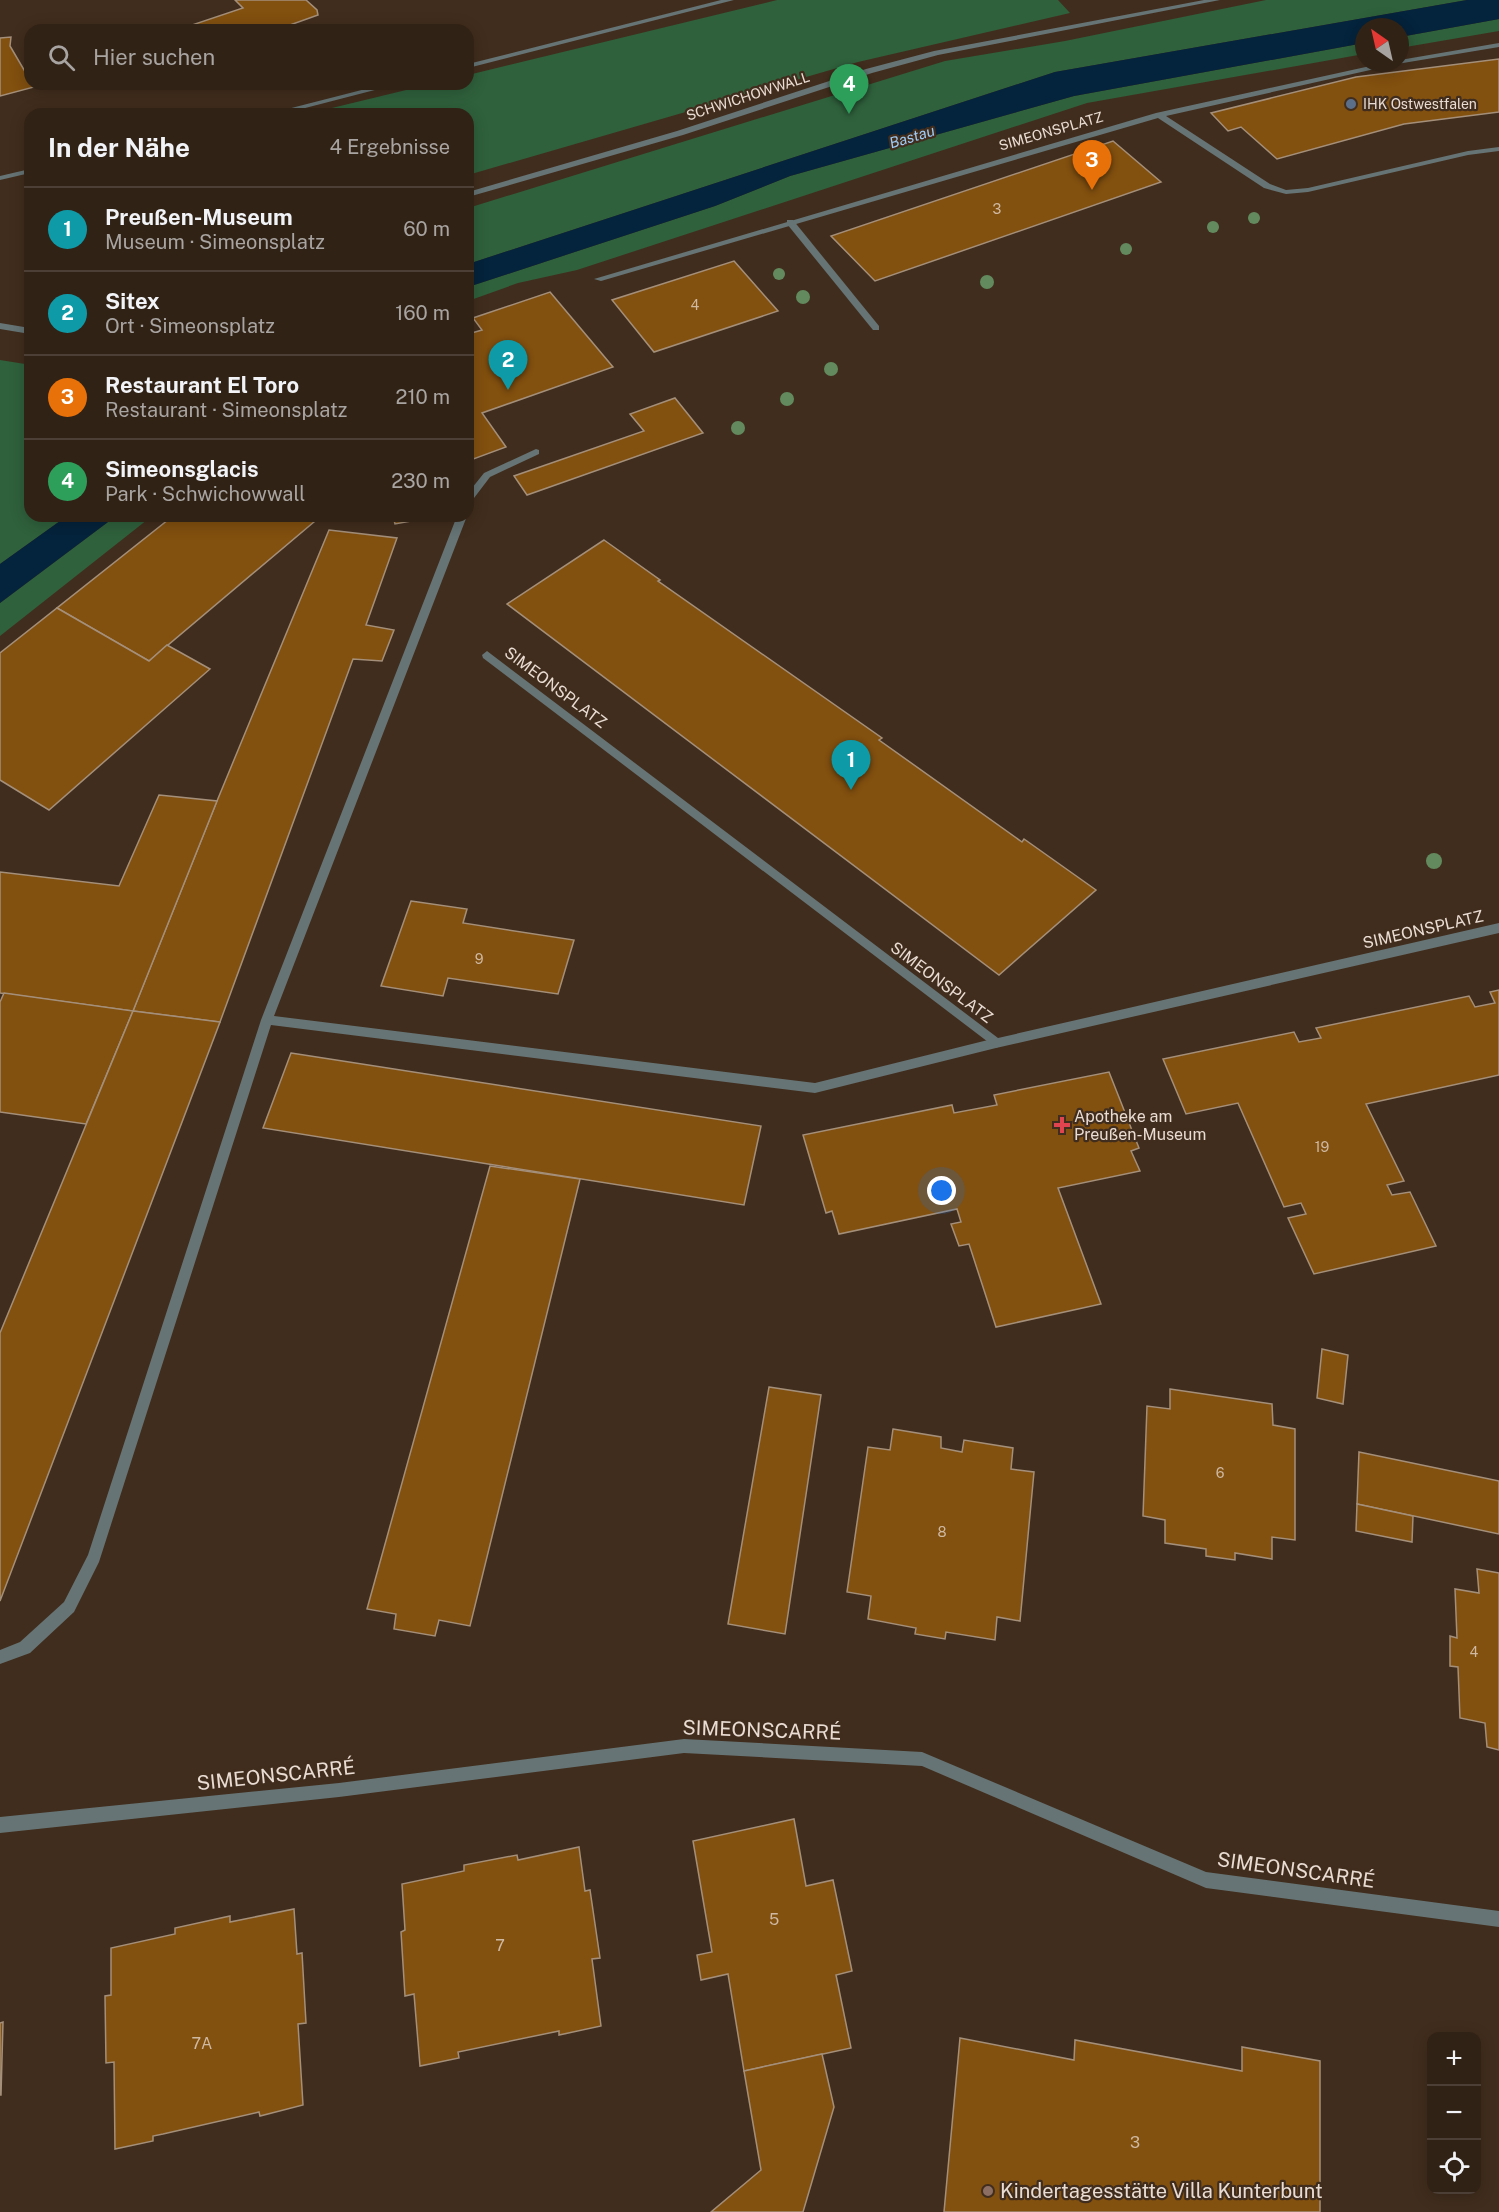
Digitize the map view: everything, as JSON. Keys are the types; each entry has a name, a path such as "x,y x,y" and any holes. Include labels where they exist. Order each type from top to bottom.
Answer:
{"street":[{"path":"474,64 730,0"},
{"name":"SCHWICHOWWALL","path":"474,193 680,133 868,71 926,56 1216,0"},
{"path":"1409,60 1499,45"},
{"name":"SIMEONSPLATZ","path":"598,279 1159,115 1355,72"},
{"path":"296,108 370,90"},
{"path":"1159,115 1267,186 1286,192 1308,190 1468,153 1499,149"},
{"path":"0,178 24,172"},
{"path":"790,222 876,328"},
{"path":"0,326 24,330"},
{"path":"474,492 487,475 536,452"},
{"path":"0,1657 26,1648 69,1607 94,1557 267,1020 460,522"},
{"name":"SIMEONSPLATZ","path":"487,655 996,1043 1499,928"},
{"path":"267,1020 815,1088 996,1043"},
{"name":"SIMEONSCARRÉ","path":"0,1825 339,1790 684,1746 910,1758 932,1763 1206,1880 1499,1919"}],"green space":[{"path":"777,0 1058,0 1070,13 858,62 474,173 474,108 332,108 406,90 474,90 474,74"},
{"path":"1266,0 1467,0 1055,72 474,262 474,206 945,61 1065,41"},
{"path":"1499,19 1499,31 1409,46 1409,35"},
{"path":"1355,45 1355,56 1087,103 577,270 518,283 474,299 474,285 715,206 790,176 1074,96"},
{"path":"0,360 24,364 24,522 59,522 0,564"},
{"path":"108,522 144,522 0,636 0,603"}],"water":[{"path":"1467,0 1499,0 1499,19 1409,35 1409,18 1364,18"},
{"name":"Bastau","path":"1355,20 1355,45 1074,96 790,176 715,206 474,285 474,262 1055,72"},
{"path":"59,522 108,522 0,603 0,564"}],"building":[{"path":"235,0 306,0 317,10 318,15 293,24 195,24 243,8"},
{"path":"11,37 10,46 24,70 24,90 0,96 0,38"},
{"path":"1499,59 1499,112 1404,124 1277,159 1241,127 1228,131 1211,113 1356,77"},
{"path":"1113,141 1161,182 875,281 831,236"},
{"path":"734,261 778,311 654,352 612,300"},
{"path":"550,292 613,367 482,413 506,447 474,459 474,332 482,330 474,318"},
{"path":"675,398 703,433 527,495 514,476 644,431 630,414"},
{"path":"165,522 314,522 149,661 57,608"},
{"path":"329,530 397,538 366,625 394,630 382,661 353,659 220,1022 133,1011 217,801"},
{"path":"604,540 660,580 658,581 882,738 879,740 1022,842 1024,839 1096,890 999,975 507,604"},
{"path":"57,608 149,661 167,645 210,669 49,810 0,780 0,653"},
{"path":"159,795 217,801 133,1011 0,993 0,872 119,886"},
{"path":"411,901 467,909 463,923 574,940 558,994 448,978 443,996 381,986"},
{"path":"1499,990 1499,1075 1366,1104 1404,1181 1387,1185 1392,1195 1410,1192 1436,1246 1314,1274 1288,1218 1306,1214 1301,1203 1284,1207 1238,1103 1186,1114 1163,1059 1294,1032 1299,1042 1321,1038 1316,1028 1469,996 1475,1007 1495,1003 1490,992"},
{"path":"4,993 133,1011 86,1124 0,1112 0,1002"},
{"path":"133,1011 220,1022 0,1601 0,1333"},
{"path":"291,1053 761,1126 744,1205 263,1128"},
{"path":"1109,1072 1139,1148 1131,1151 1140,1171 1058,1188 1101,1304 996,1327 969,1244 959,1246 951,1224 961,1222 957,1209 839,1234 832,1211 826,1213 803,1135 952,1105 954,1113 997,1105 994,1095"},
{"path":"490,1166 580,1179 470,1626 439,1620 435,1636 394,1629 396,1614 367,1609"},
{"path":"1322,1349 1348,1355 1343,1404 1317,1398"},
{"path":"769,1387 821,1395 785,1634 728,1624"},
{"path":"1170,1389 1272,1404 1273,1425 1295,1429 1295,1540 1272,1537 1272,1559 1235,1553 1235,1560 1206,1556 1206,1549 1165,1543 1165,1520 1143,1516 1147,1406 1170,1409"},
{"path":"893,1429 941,1437 941,1448 962,1452 964,1440 1013,1448 1011,1469 1034,1472 1020,1621 997,1617 995,1640 946,1632 945,1639 915,1634 916,1628 868,1619 871,1596 847,1592 868,1447 890,1450"},
{"path":"1359,1452 1499,1481 1499,1534 1357,1504"},
{"path":"1357,1504 1413,1516 1412,1542 1356,1531"},
{"path":"1477,1569 1499,1573 1499,1750 1487,1747 1485,1723 1460,1718 1458,1667 1450,1666 1450,1636 1457,1638 1455,1589 1479,1593"},
{"path":"794,1819 806,1886 833,1880 852,1971 836,1975 851,2048 744,2071 728,1974 701,1980 697,1955 712,1952 693,1841"},
{"path":"579,1847 585,1891 590,1890 600,1958 592,1959 601,2026 559,2035 559,2031 458,2052 459,2058 420,2066 414,1994 405,1996 401,1932 405,1930 402,1884 464,1871 464,1865 517,1855 518,1860"},
{"path":"294,1909 297,1954 302,1953 306,2023 298,2024 303,2105 260,2116 259,2112 153,2136 153,2141 115,2149 114,2062 106,2063 105,1996 111,1995 111,1948 175,1934 175,1928 230,1916 230,1922"},
{"path":"3,2022 1,2095 0,2095 0,2023"},
{"path":"960,2038 1074,2060 1075,2040 1242,2071 1242,2047 1320,2061 1320,2212 944,2212"},
{"path":"822,2054 834,2107 803,2212 711,2212 761,2170 744,2071"}],"place":[{"name":"IHK Ostwestfalen","path":"1351,104"},
{"name":"Simeonsglacis","path":"849,114"},
{"name":"Restaurant El Toro","path":"1092,190"},
{"name":"Sitex","path":"508,390"},
{"name":"Preußen-Museum","path":"851,790"},
{"name":"Apotheke am Preußen-Museum","path":"1062,1125"},
{"name":"Kindertagesstätte Villa Kunterbunt","path":"988,2191"}]}
